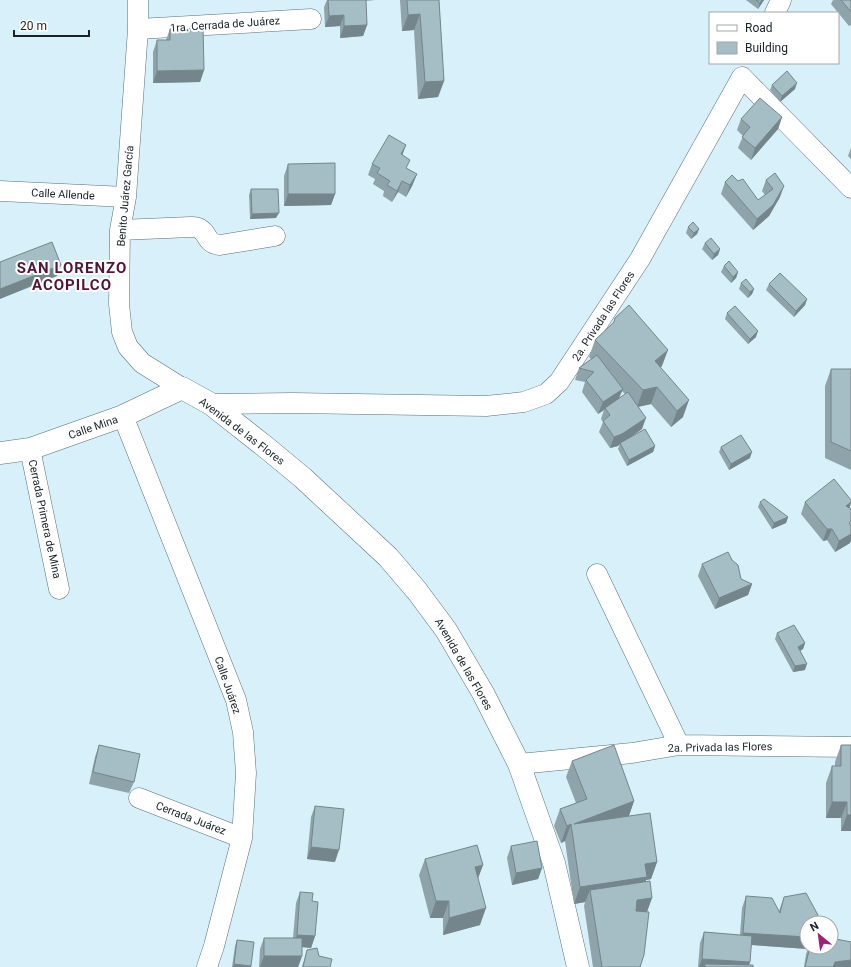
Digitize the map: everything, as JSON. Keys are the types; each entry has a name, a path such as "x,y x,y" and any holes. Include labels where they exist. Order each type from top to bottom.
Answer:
{"street":[{"name":"Benito Juárez García","path":"138,0 138,30 126,197 120,230 118,304 122,332 128,347 142,363 182,388"},
{"path":"775,12 781,0"},
{"name":"1ra. Cerrada de Juárez","path":"138,30 311,19"},
{"name":"2a. Privada las Flores","path":"211,404 292,403 486,406 524,402 546,394 559,382 640,260 746,70 851,188"},
{"name":"Calle Allende","path":"0,191 126,197"},
{"path":"120,230 191,227 200,228 209,240 214,244 220,245 275,236"},
{"name":"Avenida de las Flores","path":"182,388 211,404 303,478 388,557 417,590 450,636 483,693 518,764 554,863 578,967"},
{"name":"Calle Mina","path":"0,452 30,449 123,416 182,388"},
{"name":"Calle Juárez","path":"123,416 236,700 243,732 246,773 242,838 214,946 207,967"},
{"name":"Cerrada Primera de Mina","path":"30,449 60,589"},
{"path":"597,574 679,745"},
{"name":"2a. Privada las Flores","path":"518,764 632,753 679,745 851,747"},
{"name":"Cerrada Juárez","path":"139,798 242,838"}],"building":[{"path":"328,0 366,0 367,25 344,26 344,15 329,16"},
{"path":"407,0 439,0 444,81 425,82 420,14 408,15"},
{"path":"841,0 851,0 851,12"},
{"path":"203,28 204,70 157,71 157,40 170,40 170,29"},
{"path":"787,71 797,83 782,96 772,85"},
{"path":"760,98 782,117 755,148 742,137 750,127 741,119"},
{"path":"389,135 406,145 401,154 410,160 406,168 417,174 410,185 402,181 397,191 387,185 390,181 377,173 380,168 372,164"},
{"path":"335,163 335,194 288,194 288,164"},
{"path":"775,173 784,186 773,205 757,219 725,182 732,175 738,181 743,179 758,200 773,189 766,180"},
{"path":"251,189 278,189 279,213 252,214"},
{"path":"693,222 699,229 694,233 688,227"},
{"path":"711,238 720,249 714,254 705,243"},
{"path":"52,242 61,265 0,289 0,262"},
{"path":"729,261 738,272 733,277 724,266"},
{"path":"780,273 807,299 796,311 769,284"},
{"path":"746,279 754,289 750,292 741,283"},
{"path":"629,305 668,350 655,361 689,400 677,411 657,387 643,390 595,340"},
{"path":"735,306 758,331 750,339 727,313"},
{"path":"597,355 623,389 603,402 586,380 594,372 579,368"},
{"path":"831,369 851,369 851,451 831,442"},
{"path":"628,392 646,418 622,434 614,437 603,421 610,415 605,408"},
{"path":"645,429 655,446 629,460 620,443"},
{"path":"741,435 752,452 731,464 721,447"},
{"path":"834,479 851,500 851,502 846,506 851,509 851,521 849,523 851,526 851,534 839,541 832,529 827,529 805,502"},
{"path":"764,499 788,517 774,523 760,502"},
{"path":"728,552 732,560 738,565 741,579 752,584 719,598 702,564"},
{"path":"794,625 805,643 798,647 807,664 795,666 777,633"},
{"path":"99,745 140,754 134,782 93,772"},
{"path":"614,745 634,801 574,824 650,813 657,862 645,864 647,877 580,887 571,824 567,826 560,809 587,799 572,761"},
{"path":"841,745 851,745 851,815 847,815 847,802 832,802 832,766 841,766"},
{"path":"315,806 344,809 339,850 311,847"},
{"path":"537,841 542,868 516,873 511,846"},
{"path":"477,845 483,865 475,867 486,908 449,918 449,901 436,901 425,859"},
{"path":"650,881 652,898 637,900 636,911 649,912 644,955 640,967 602,967 590,890"},
{"path":"300,892 313,893 312,901 318,902 315,936 297,935"},
{"path":"806,893 818,915 799,915 799,936 743,933 746,896 772,898 780,913 784,897"},
{"path":"704,932 752,936 750,962 702,959"},
{"path":"264,938 302,938 302,956 264,956"},
{"path":"237,940 254,942 251,966 234,964"},
{"path":"839,940 851,942 851,960 835,962 833,967 805,967 808,955 839,955"},
{"path":"317,948 319,956 332,959 330,967 303,967 307,950"},
{"path":"705,964 753,965 753,967 705,967"}],"district":[{"name":"SAN LORENZO ACOPILCO","path":"72,276"}]}
